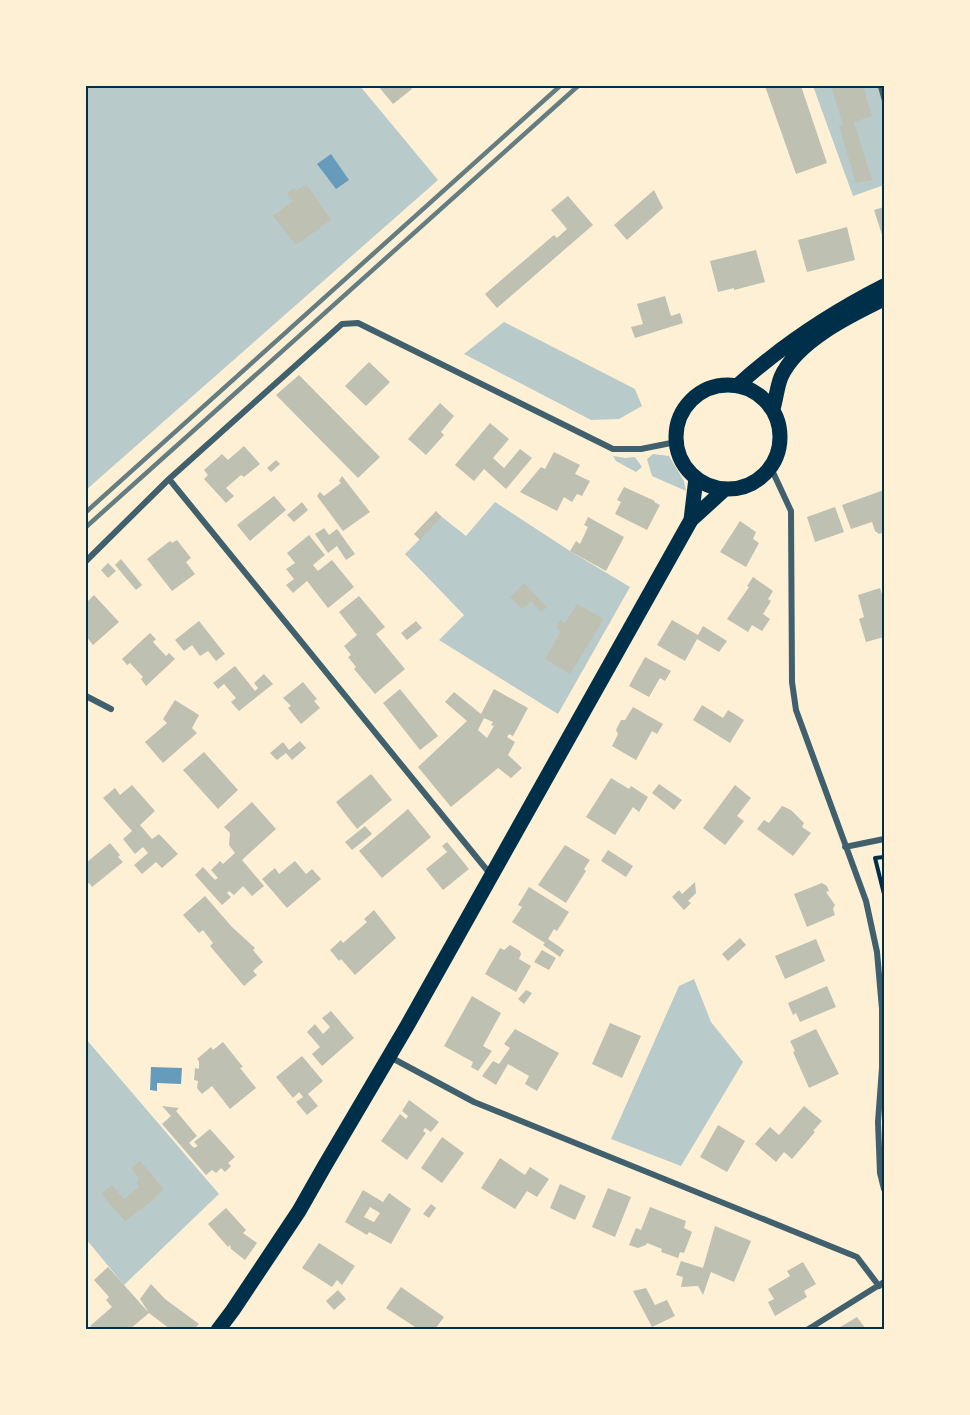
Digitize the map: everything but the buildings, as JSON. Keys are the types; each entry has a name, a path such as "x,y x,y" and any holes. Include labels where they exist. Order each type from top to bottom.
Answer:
{"main road":[{"path":"737,386 786,345 848,304 885,286"},
{"path":"773,409 781,377 789,363 802,349 853,314 885,299"},
{"path":"728,384 746,387 761,396 773,409 779,422 781,436 779,453 771,468 758,480 742,488 725,489 709,486 696,478 683,462 676,442 677,425 684,409 696,396 711,387 728,384"},
{"path":"691,520 696,478"},
{"path":"218,1329 299,1211 691,520 725,489"}],"street":[{"path":"86,561 169,479 342,324 358,323 613,449 641,449 676,442"},
{"path":"771,468 791,511 792,682 796,710 866,902 877,952 882,1021 882,1068 878,1122 880,1173 885,1189"},
{"path":"169,479 491,875"},
{"path":"86,696 111,709"},
{"path":"845,847 885,839"},
{"path":"389,1056 474,1102 857,1257 882,1284 807,1329"}],"lane":[{"path":"879,86 885,100"}],"path":[{"path":"885,857 874,858 885,894"}],"shaded area":[{"path":"86,86 360,86 438,180 86,490"},
{"path":"813,86 884,86 884,185 853,196"},
{"path":"504,322 635,389 642,406 619,419 591,420 464,354"},
{"path":"653,454 669,456 684,481 686,491 652,476 647,459"},
{"path":"613,456 635,457 642,467 636,472 616,461"},
{"path":"495,502 630,587 558,714 439,640 464,615 405,554 442,517 466,536"},
{"path":"694,979 711,1022 743,1062 681,1166 611,1139 679,986"},
{"path":"86,1039 219,1194 124,1285 86,1239"}],"water":[{"path":"331,154 349,180 336,189 317,164"},
{"path":"151,1067 182,1068 181,1084 157,1083 157,1091 150,1090"}],"railway":[{"path":"86,512 560,86"},
{"path":"86,527 578,86"}]}
